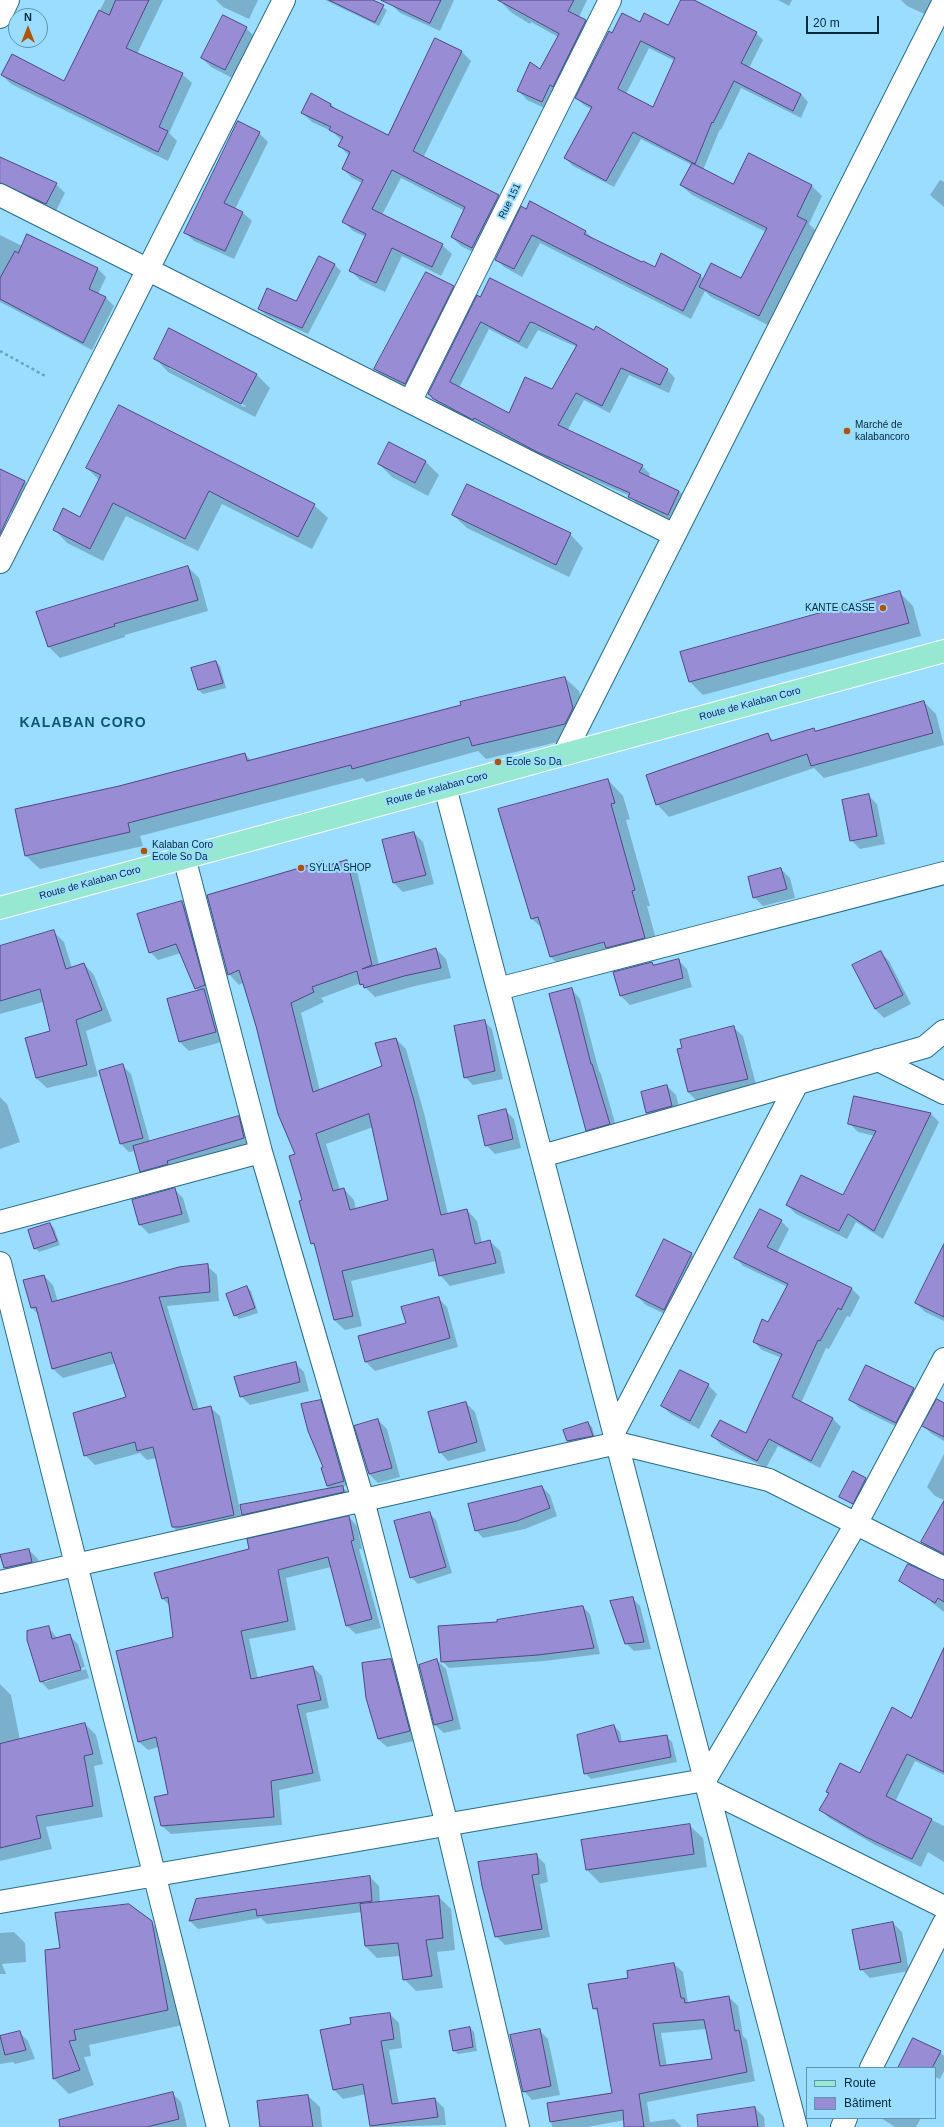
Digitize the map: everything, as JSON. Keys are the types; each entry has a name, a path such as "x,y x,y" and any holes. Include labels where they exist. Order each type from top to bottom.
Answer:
{"main road":[{"name":"Route de Kalaban Coro","path":"0,908 944,651"}],"street":[{"path":"0,17 8,0"},
{"path":"0,562 284,0"},
{"name":"Rue 151","path":"410,402 610,0"},
{"path":"564,754 944,1"},
{"path":"0,195 674,535"},
{"path":"445,787 796,2127"},
{"path":"184,857 262,1152 363,1500 447,1825 518,2127"},
{"path":"498,989 944,873"},
{"path":"542,1156 925,1047 944,1031"},
{"path":"878,1060 944,1093"},
{"path":"615,1437 797,1084"},
{"path":"0,1222 262,1152"},
{"path":"0,1263 218,2127"},
{"path":"706,1785 856,1524 944,1359"},
{"path":"0,1582 363,1500 615,1437 769,1480 944,1568"},
{"path":"0,1902 447,1825 706,1785 944,1907"},
{"path":"872,2067 944,1923"}],"path":[{"path":"0,351 47,377"}],"building":[{"path":"116,0 149,0 126,48 183,73 159,127 168,131 158,152 1,75 12,54 64,81 99,10 109,15"},
{"path":"329,0 373,0 384,5 375,22"},
{"path":"381,0 441,0 430,23"},
{"path":"498,0 574,0 568,11 586,20 553,87 550,85 542,102 517,91 530,62 540,69 559,34"},
{"path":"681,0 694,0 757,32 741,63 801,94 793,111 734,81 713,123 712,122 695,164 633,132 606,181 564,158 592,107 575,98 609,31 612,33 622,13 640,22 644,13 668,25","holes":["641,41 675,58 653,107 618,89"]},
{"path":"223,15 247,27 225,70 201,58"},
{"path":"435,38 462,51 413,151 499,195 472,248 451,237 465,207 392,170 372,209 443,244 432,267 392,248 376,283 349,271 366,234 342,222 363,180 342,169 350,152 338,146 343,137 329,130 331,127 301,113 311,93 331,104 330,106 388,135"},
{"path":"238,121 260,132 224,203 243,212 225,251 184,233"},
{"path":"749,153 812,185 797,216 807,221 759,316 699,287 711,263 741,278 767,228 680,185 692,163 733,184"},
{"path":"0,157 57,183 46,204 0,183"},
{"path":"530,201 586,231 584,234 642,262 643,261 655,267 661,253 701,275 683,311 532,235 514,269 495,260 521,206 526,209"},
{"path":"27,234 98,268 89,289 106,297 83,343 0,299 0,278 15,251 18,253"},
{"path":"319,256 335,264 302,328 258,309 267,288 296,301"},
{"path":"426,272 454,286 405,384 374,369"},
{"path":"490,278 594,330 596,326 668,369 660,385 621,368 602,406 576,393 558,425 643,465 639,472 679,491 668,515 628,497 630,493 537,452 474,418 473,420 432,398 428,394 477,295 480,297","holes":["481,322 519,342 530,322 577,345 552,389 525,377 509,413 450,382"]},
{"path":"169,328 257,374 241,404 154,359"},
{"path":"119,405 315,504 298,537 209,491 185,539 113,503 90,549 53,530 63,508 80,517 101,475 86,468"},
{"path":"389,442 426,461 415,483 378,464"},
{"path":"0,469 25,481 0,534"},
{"path":"467,484 571,533 556,565 452,515"},
{"path":"188,566 198,600 114,624 115,626 48,647 36,612"},
{"path":"900,591 909,623 689,682 680,652"},
{"path":"216,661 223,683 198,690 191,668"},
{"path":"565,677 573,708 565,724 472,746 469,737 352,769 351,765 128,823 130,832 25,856 15,809 119,786 245,753 247,761 461,705 460,702"},
{"path":"924,701 933,733 811,766 807,754 656,805 646,775 768,733 771,741 814,728 815,731"},
{"path":"608,779 615,803 611,804 635,890 632,891 645,938 606,948 604,942 550,957 538,917 531,919 498,809"},
{"path":"869,794 877,836 850,841 842,800"},
{"path":"414,832 426,875 393,883 382,840"},
{"path":"347,860 372,965 362,969 436,948 441,968 404,976 364,988 363,984 360,985 357,971 312,987 314,992 291,1003 313,1092 382,1066 375,1043 396,1038 414,1101 441,1215 467,1209 475,1244 490,1240 496,1263 439,1276 433,1249 342,1271 353,1316 334,1320 314,1243 311,1244 299,1201 302,1200 289,1156 295,1154 278,1114 256,1026 239,970 228,975 207,895 323,861 325,866","holes":["369,1114 388,1200 350,1210 344,1188 333,1191 316,1134"]},
{"path":"781,868 787,889 753,898 748,877"},
{"path":"182,901 205,985 195,989 176,944 149,953 137,914"},
{"path":"54,930 66,969 84,963 102,1010 76,1020 87,1065 36,1078 25,1038 50,1031 40,989 0,1001 0,946"},
{"path":"881,951 903,995 875,1009 852,965"},
{"path":"679,959 683,978 620,996 613,972 652,962 653,965"},
{"path":"572,988 591,1064 610,1124 586,1131 549,994"},
{"path":"204,989 216,1032 179,1042 167,999"},
{"path":"485,1020 495,1071 464,1078 454,1026"},
{"path":"734,1026 748,1079 688,1092 677,1049 682,1048 680,1040"},
{"path":"123,1064 143,1138 120,1144 99,1071"},
{"path":"667,1085 672,1106 646,1113 641,1092"},
{"path":"854,1096 931,1113 874,1231 848,1214 839,1231 786,1205 801,1175 843,1195 876,1131 848,1124"},
{"path":"506,1109 513,1139 485,1146 478,1116"},
{"path":"239,1116 244,1138 167,1161 168,1164 140,1172 133,1146"},
{"path":"175,1188 182,1214 139,1225 132,1200"},
{"path":"760,1209 782,1220 767,1247 852,1288 841,1310 838,1308 820,1341 818,1340 792,1397 833,1418 811,1461 769,1439 757,1461 711,1436 720,1420 746,1433 782,1354 753,1342 762,1319 768,1322 788,1284 734,1258"},
{"path":"50,1223 57,1241 34,1249 28,1230"},
{"path":"664,1239 692,1253 664,1310 636,1296"},
{"path":"944,1244 944,1317 915,1303"},
{"path":"208,1264 210,1292 159,1297 193,1410 211,1406 234,1515 180,1527 172,1527 153,1447 137,1451 135,1442 84,1456 73,1413 126,1397 111,1352 52,1369 36,1307 31,1308 23,1280 44,1275 52,1302 179,1267"},
{"path":"247,1286 255,1308 234,1316 226,1294"},
{"path":"439,1297 450,1338 365,1362 358,1336 406,1323 401,1307"},
{"path":"296,1362 300,1382 240,1397 234,1377"},
{"path":"866,1365 914,1388 896,1423 849,1400"},
{"path":"680,1370 709,1384 690,1421 661,1406"},
{"path":"937,1399 944,1403 944,1437 922,1426"},
{"path":"321,1400 344,1481 327,1486 321,1468 323,1467 308,1431 301,1404"},
{"path":"466,1402 477,1442 439,1453 428,1412"},
{"path":"378,1419 392,1468 369,1474 354,1426"},
{"path":"588,1422 593,1436 567,1441 563,1430"},
{"path":"853,1471 866,1478 853,1504 839,1497"},
{"path":"343,1486 344,1492 242,1515 240,1505"},
{"path":"542,1486 550,1508 517,1521 475,1531 468,1504"},
{"path":"944,1501 944,1554 921,1542"},
{"path":"430,1512 446,1567 410,1578 394,1521"},
{"path":"349,1516 354,1540 351,1541 372,1619 346,1626 328,1557 278,1570 288,1621 241,1631 251,1679 313,1666 321,1700 297,1705 313,1773 271,1781 274,1817 161,1826 154,1797 168,1794 156,1737 138,1742 116,1651 173,1637 168,1597 162,1599 154,1573 249,1549 247,1539"},
{"path":"29,1549 32,1562 4,1568 0,1555"},
{"path":"908,1564 944,1580 944,1602 938,1598 935,1603 899,1581"},
{"path":"633,1597 644,1642 625,1644 610,1601"},
{"path":"583,1606 594,1648 538,1655 441,1662 438,1626 497,1622 497,1620"},
{"path":"49,1626 52,1639 70,1634 81,1670 40,1682 27,1640 27,1631"},
{"path":"944,1648 944,1772 907,1754 886,1796 932,1819 912,1859 866,1837 819,1810 829,1793 826,1792 840,1763 860,1773 892,1707 911,1718"},
{"path":"391,1659 410,1731 378,1739 366,1698 362,1663"},
{"path":"437,1659 453,1720 434,1725 419,1665"},
{"path":"85,1723 93,1754 84,1756 93,1806 36,1816 41,1838 0,1848 0,1744"},
{"path":"614,1725 619,1742 667,1735 671,1757 584,1774 577,1735"},
{"path":"690,1824 694,1854 586,1870 581,1840"},
{"path":"537,1854 539,1874 532,1875 542,1929 495,1937 482,1886 478,1862"},
{"path":"370,1876 372,1901 257,1916 256,1909 189,1921 196,1899"},
{"path":"439,1896 443,1938 426,1940 432,1976 403,1980 398,1943 365,1946 360,1904"},
{"path":"129,1904 152,1921 168,2010 74,2030 76,2040 69,2041 80,2070 53,2079 45,1950 60,1948 55,1913"},
{"path":"893,1922 901,1962 860,1970 852,1930"},
{"path":"674,1963 681,1998 684,1998 685,2003 729,1996 735,2031 739,2030 747,2072 639,2094 644,2127 624,2127 623,2110 550,2122 547,2103 612,2093 597,2008 593,2009 588,1984 628,1978 627,1971","holes":["704,2020 712,2059 660,2066 653,2024"]},
{"path":"390,2013 394,2039 381,2041 392,2104 435,2098 438,2117 370,2126 363,2084 333,2090 320,2030 351,2024 350,2018"},
{"path":"470,2027 473,2047 453,2051 449,2031"},
{"path":"540,2029 551,2086 523,2092 510,2035"},
{"path":"20,2031 26,2050 5,2055 0,2036"},
{"path":"913,2038 941,2051 933,2067 898,2067"},
{"path":"173,2092 179,2119 147,2127 60,2127 59,2120"},
{"path":"308,2095 313,2127 260,2127 257,2101"},
{"path":"755,2107 758,2127 698,2127 697,2115"}],"place":[{"name":"Marché de kalabancoro","path":"847,431"},
{"name":"KANTE CASSE","path":"883,608"},
{"name":"Ecole So Da","path":"498,762"},
{"name":"Kalaban Coro Ecole So Da","path":"144,851"},
{"name":"SYLLA SHOP","path":"301,868"}],"district":[{"name":"KALABAN CORO","path":"83,723"}]}
